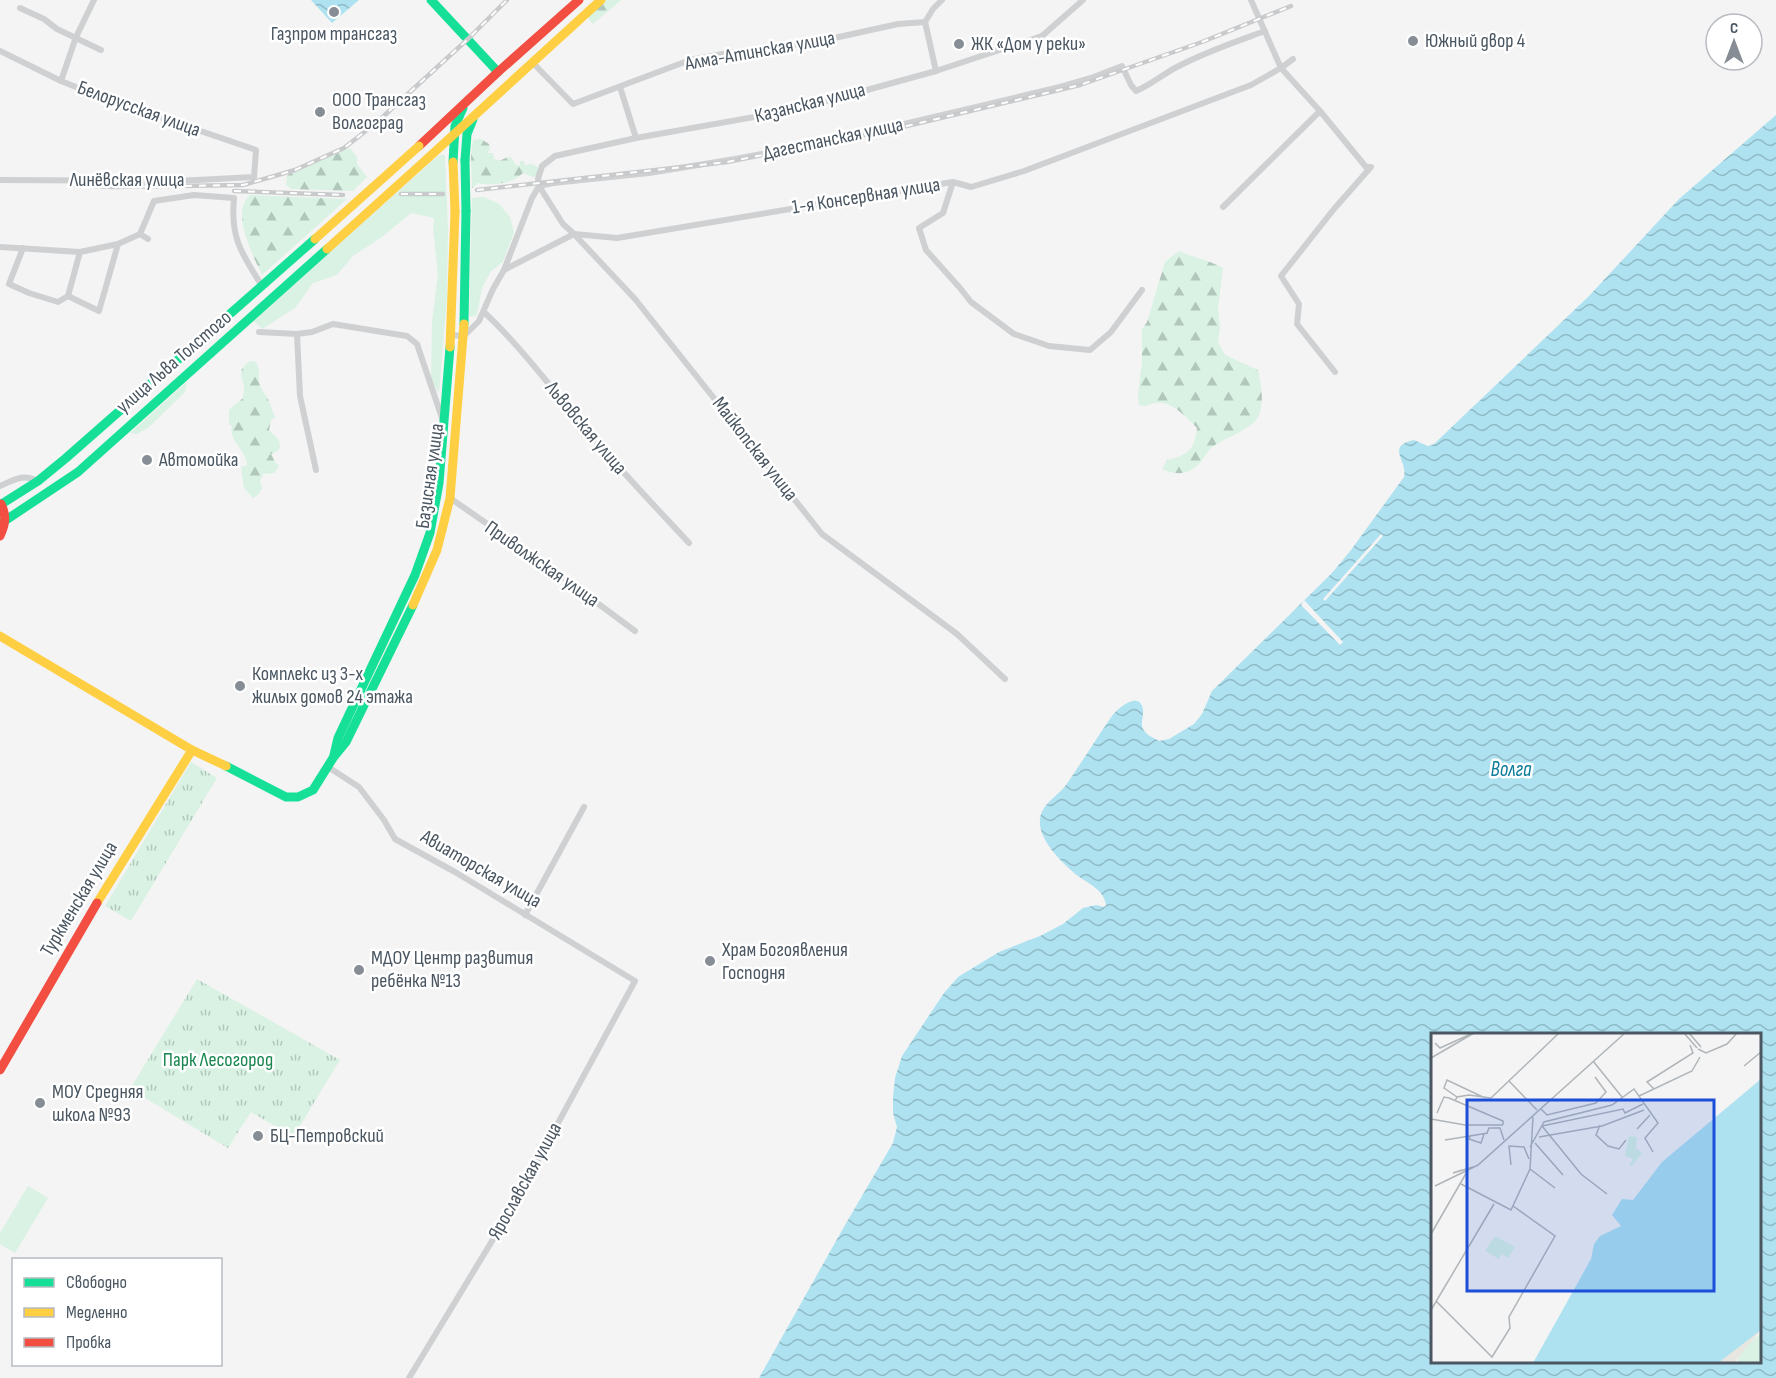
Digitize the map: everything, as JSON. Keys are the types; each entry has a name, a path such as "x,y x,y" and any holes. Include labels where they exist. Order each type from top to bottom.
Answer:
{"street":[{"path":"61,81 76,37 94,0"},
{"path":"430,0 498,72"},
{"name":"улица Льва Толстого","path":"0,504 38,481 66,458 315,239 579,0"},
{"name":"улица Льва Толстого","path":"3,523 78,472 601,0"},
{"path":"936,70 924,22 942,0"},
{"name":"Казанская улица","path":"464,336 479,321 484,312 492,289 504,270 532,198 539,186 538,179 543,166 555,156 636,138 794,110 936,70 1042,36 1083,0"},
{"path":"1251,0 1281,68 1366,167 1371,166 1281,276 1299,304 1297,324 1335,372"},
{"path":"20,8 101,50"},
{"name":"Алма-Атинская улица","path":"532,62 573,104 690,60 816,42 898,24 924,22"},
{"name":"Дагестанская улица","path":"539,186 678,169 844,138 1060,87 1122,66 1131,86 1136,91 1207,52 1265,31"},
{"name":"Белорусская улица","path":"0,51 61,81 101,97 256,150 254,177"},
{"name":"1-я Консервная улица","path":"574,234 617,238 953,182 971,187 1024,171 1251,86 1293,59"},
{"path":"620,87 636,138"},
{"path":"445,122 462,127 465,103"},
{"path":"1223,207 1320,111"},
{"name":"Базисная улица","path":"192,750 286,797 298,797 313,790 346,742 424,583 437,550 450,498 464,336 466,211 462,127"},
{"name":"Базисная улица","path":"333,758 338,738 416,575 430,533 439,483 451,335 455,212 454,133"},
{"path":"439,147 449,149 453,159"},
{"name":"Линёвская улица","path":"0,180 177,181 254,177"},
{"path":"953,182 943,213 919,228 926,250 971,303 1014,334 1048,346 1090,350 1111,332 1142,290"},
{"name":"Майкопская улица","path":"539,186 563,225 635,299 822,534 957,634 1005,679"},
{"path":"0,248 80,252 118,244 140,234 154,201 194,195 234,198 234,232 245,259 262,286"},
{"path":"140,234 148,238"},
{"path":"504,270 574,234"},
{"path":"68,296 99,311 118,244"},
{"path":"23,248 9,284 58,302 68,296 80,252"},
{"name":"Львовская улица","path":"484,312 510,337 582,425 689,543"},
{"path":"259,332 297,334 312,332 333,324 407,336 417,344 444,425"},
{"path":"297,334 300,396 316,470"},
{"path":"451,335 464,336"},
{"path":"0,486 24,476 38,481"},
{"name":"Приволжская улица","path":"450,498 635,631"},
{"path":"0,504 5,512 0,536"},
{"path":"0,636 192,750"},
{"name":"Туркменская улица","path":"0,1070 93,910 192,750"},
{"name":"Авиаторская улица","path":"328,767 359,787 395,839 455,872 635,981"},
{"path":"525,915 584,807"},
{"name":"Ярославская улица","path":"409,1378 512,1208 635,981"}],"green space":[{"path":"603,0 621,0 593,24 586,16"},
{"path":"481,139 489,144 490,149 487,153 493,153 494,159 499,161 508,157 519,166 520,161 524,161 525,165 532,164 539,168 537,176 533,177 523,173 508,182 478,183 472,188 473,140"},
{"path":"350,148 357,157 357,164 367,177 353,191 291,189 286,185 289,174"},
{"path":"443,154 448,230 447,297 439,393 431,381 432,321 438,273 433,230 434,218 411,213 382,237 353,256 337,275 313,283 295,308 262,329 253,320 438,156"},
{"path":"250,195 347,199 262,275 249,246 243,223 244,203"},
{"path":"484,197 499,204 505,211 510,217 514,232 503,262 491,271 482,288 477,315 471,317 469,315 472,198"},
{"path":"1179,251 1223,268 1218,309 1220,328 1218,342 1225,355 1258,370 1262,400 1260,412 1255,421 1212,448 1194,468 1179,473 1162,469 1167,460 1181,456 1189,450 1194,442 1197,428 1179,411 1163,403 1139,405 1138,395 1142,361 1142,329 1147,322 1165,262"},
{"path":"250,361 256,362 262,390 276,417 271,420 269,430 279,440 280,447 278,451 271,454 279,466 274,473 263,474 260,481 262,488 253,498 244,488 241,467 247,465 246,460 233,437 232,426 229,424 229,410 243,398 241,370"},
{"path":"187,382 185,392 149,427 137,434 130,433"},
{"path":"191,762 217,778 131,921 105,906"},
{"name":"Парк Лесогород","path":"197,979 340,1060 293,1137 251,1112 228,1148 130,1089"},
{"path":"28,1186 48,1198 15,1253 0,1244 0,1233"}],"water":[{"name":"Газпром трансгаз","path":"311,0 359,0 332,23"},
{"name":"Волга","path":"1776,115 1776,1378 759,1378 893,1143 897,1127 893,1113 893,1097 895,1078 902,1056 944,993 958,977 999,952 1063,924 1083,908 1106,905 1099,891 1071,870 1049,846 1040,827 1040,817 1046,805 1066,785 1112,716 1128,703 1137,701 1143,709 1143,729 1159,741 1169,739 1194,724 1202,714 1212,691 1332,573 1351,550 1404,477 1399,450 1401,446 1414,440 1428,446 1434,444 1589,296 1679,199"}],"pier":[{"path":"1381,534 1383,536 1325,601 1323,599"},
{"path":"1304,600 1343,642 1340,645 1301,605"}],"railway":[{"path":"73,185 113,187 243,185 295,170 344,148 376,123 507,0"},
{"path":"477,190 727,162 890,130 1080,85 1202,42 1291,6"},
{"path":"234,191 343,195"},
{"path":"401,194 443,194"}],"traffic: fast":[{"path":"431,0 498,72"},
{"path":"453,162 455,126 463,108"},
{"path":"465,160 467,134 473,119"},
{"path":"465,160 466,211"},
{"path":"464,324 466,211"},
{"path":"0,505 38,481 66,458 315,239"},
{"path":"0,524 78,472 327,249"},
{"path":"334,755 338,738 415,575 430,533 439,483 450,347"},
{"path":"226,766 286,797 298,797 313,790 346,742 413,605"}],"traffic: slow":[{"path":"428,158 601,0"},
{"path":"315,239 419,146"},
{"path":"327,249 428,158"},
{"path":"453,162 455,212"},
{"path":"450,347 455,212"},
{"path":"413,605 437,550 450,498 464,324"},
{"path":"0,636 192,750 226,766"},
{"path":"97,903 192,750"}],"traffic: jam":[{"path":"419,146 579,0"},
{"path":"0,536 5,520 1,504"},
{"path":"0,1070 97,903"}],"place":[{"name":"Газпром трансгаз","path":"334,12"},
{"name":"Южный двор 4","path":"1413,41"},
{"name":"ЖК «Дом у реки»","path":"959,44"},
{"name":"ООО Трансгаз Волгоград","path":"320,112"},
{"name":"Автомойка","path":"147,460"},
{"name":"Комплекс из 3-х жилых домов 24 этажа","path":"240,686"},
{"name":"Храм Богоявления Господня","path":"710,961"},
{"name":"МДОУ Центр развития ребёнка №13","path":"359,970"},
{"name":"МОУ Средняя школа №93","path":"40,1103"},
{"name":"БЦ-Петровский","path":"258,1136"}]}
